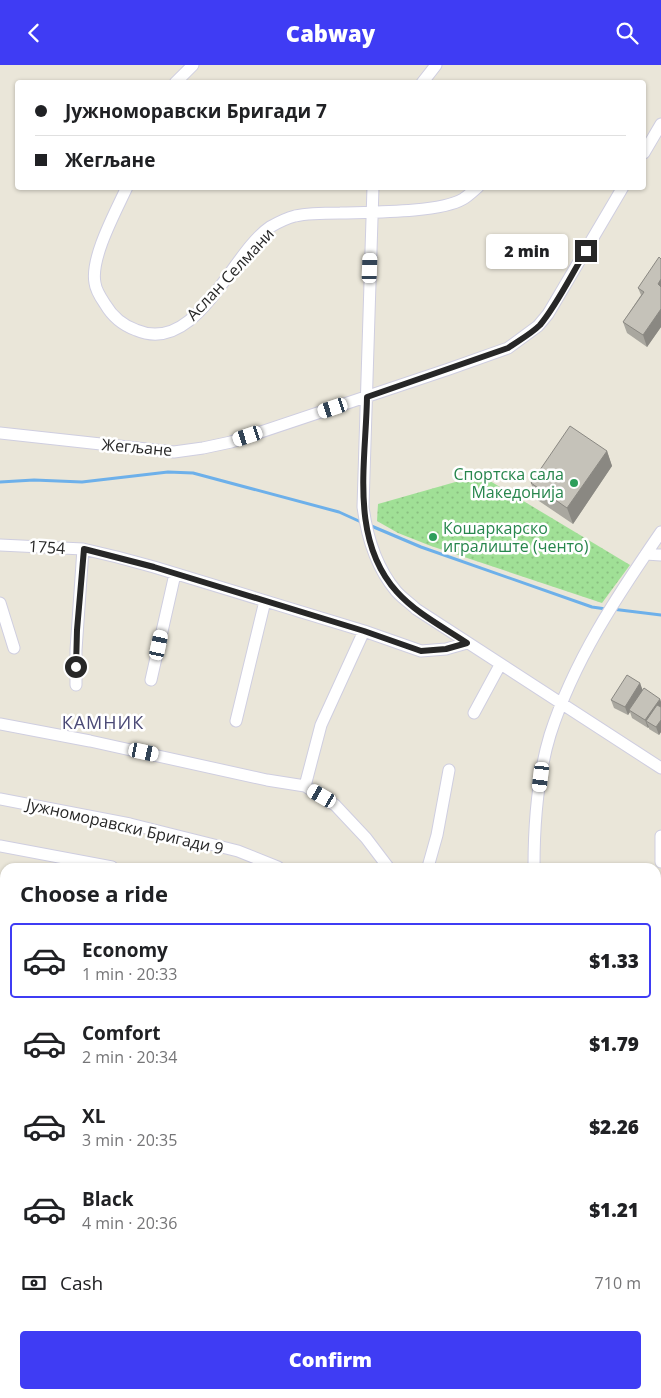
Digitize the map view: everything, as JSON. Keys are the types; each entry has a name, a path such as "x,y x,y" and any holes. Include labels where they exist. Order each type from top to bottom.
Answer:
{"street":[{"path":"177,80 193,65"},
{"path":"424,80 436,65"},
{"path":"646,150 661,124"},
{"name":"Аслан Селмани","path":"126,190 101,247 97,260 95,283 99,295 110,313 125,325 145,334 164,333 187,323 211,299 253,245 270,228 294,217 321,213 372,212 441,207 462,199 474,190"},
{"path":"373,190 363,507 366,527 375,558 396,591 416,609 661,768"},
{"name":"Жегљане","path":"0,433 174,452 203,448 231,442 508,348 538,326 548,314 621,190"},
{"path":"534,863 534,827 541,777 550,736 562,703 593,636 612,603 661,532"},
{"name":"1754","path":"0,545 84,549 154,567 364,631 421,651 446,649 467,643"},
{"path":"76,685 76,640 84,549"},
{"path":"646,554 661,555"},
{"path":"151,680 175,574"},
{"path":"236,721 265,601"},
{"path":"0,603 14,648"},
{"path":"305,786 321,725 364,631"},
{"path":"474,713 500,665"},
{"path":"0,724 99,743 267,780 305,786 335,805 366,838 385,863"},
{"path":"429,863 437,835 449,770"},
{"name":"Јужноморавски Бригади 9","path":"0,799 130,824 238,851 268,863"},
{"path":"661,836 661,862"},
{"path":"0,846 91,863"}],"green space":[{"path":"480,475 630,565 602,603 431,546 398,533 377,521 378,504"}],"building":[{"path":"659,257 661,259 661,279 658,284 661,287 661,309 643,335 623,322 644,292 638,288"},
{"path":"570,426 607,451 567,508 531,483"},
{"path":"627,675 640,683 625,707 611,700"},
{"path":"644,688 660,699 645,720 629,710"},
{"path":"657,705 661,707 661,720 656,727 646,721"}],"waterway":[{"path":"0,482 34,480 82,482 168,472 193,473 339,512 361,522"},
{"path":"369,525 421,547 592,607 606,609"},
{"path":"612,609 661,615"}],"place":[{"name":"Спортска сала Македонија","path":"574,483"},
{"name":"Кошаркарско игралиште (ченто)","path":"433,537"}],"district":[{"name":"КАМНИК","path":"103,722"}],"route":[{"path":"76,667 79,595 84,549 154,567 364,631 421,651 431,652 467,643 416,609 396,591 375,558 366,527 363,507 367,397 508,348 519,341 538,326 548,314 586,251"}]}
